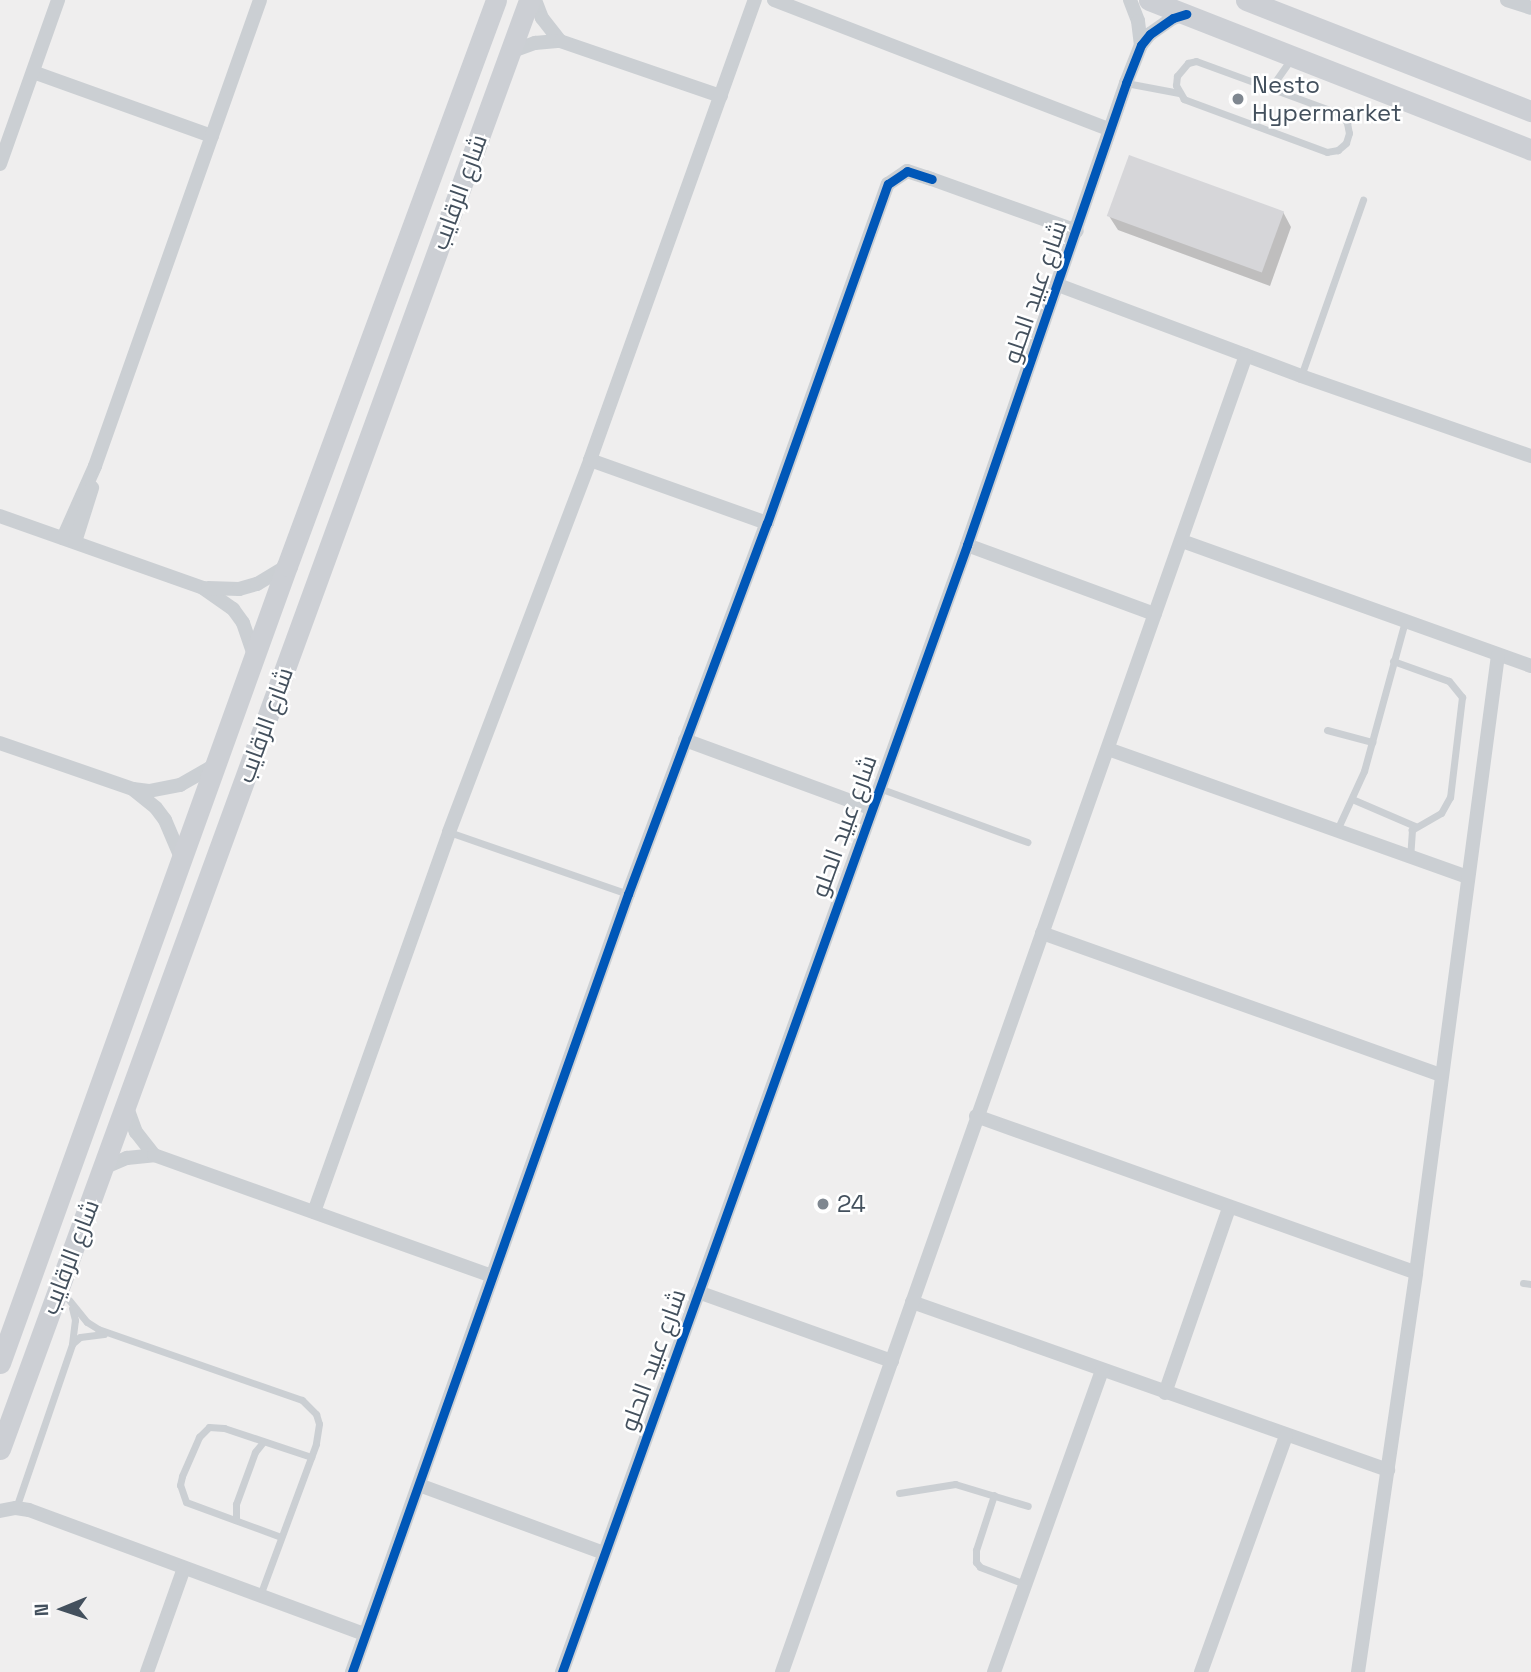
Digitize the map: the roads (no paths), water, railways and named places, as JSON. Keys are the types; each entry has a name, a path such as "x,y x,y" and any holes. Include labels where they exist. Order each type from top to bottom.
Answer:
{"street":[{"path":"0,164 58,0"},
{"path":"69,540 92,488 95,466 260,0"},
{"name":"شارع الرقايب","path":"0,1363 287,566 496,0"},
{"name":"شارع الرقايب","path":"0,1449 64,1290 103,1168 529,0"},
{"path":"535,0 542,18 560,41"},
{"path":"314,1212 449,832 590,460 755,0"},
{"path":"774,0 1109,129"},
{"path":"1130,0 1138,21 1141,45"},
{"path":"1149,0 1531,149"},
{"path":"1246,0 1531,111"},
{"path":"1507,0 1531,8"},
{"name":"شارع عبيد الحلو","path":"562,1672 870,808 967,545 1126,83 1141,45 1161,25 1186,14"},
{"path":"510,52 535,43 560,41 721,96"},
{"path":"33,72 212,136"},
{"path":"352,1672 628,894 767,523 880,209 888,194 902,181 920,176 1077,231"},
{"path":"1058,285 1301,376 1531,456"},
{"path":"782,1672 1246,355"},
{"path":"590,460 767,523"},
{"path":"0,516 203,588 233,609 251,640 255,658"},
{"path":"1182,541 1531,666"},
{"path":"967,545 1155,614"},
{"path":"203,588 239,589 273,577 287,566"},
{"path":"1358,1672 1416,1273 1498,655"},
{"path":"685,740 870,808"},
{"path":"0,743 133,789 149,791 172,788 215,765"},
{"path":"1108,749 1468,877"},
{"path":"133,789 156,808 165,820 182,860"},
{"path":"1042,933 1441,1075"},
{"path":"126,1105 136,1132 154,1155"},
{"path":"976,1116 1416,1273"},
{"path":"103,1168 127,1158 154,1155 492,1276"},
{"path":"1165,1393 1229,1208"},
{"path":"698,1292 892,1361"},
{"path":"912,1302 1388,1470"},
{"path":"995,1672 1102,1370"},
{"path":"1201,1672 1286,1436"},
{"path":"419,1485 604,1553"},
{"path":"0,1511 16,1508 365,1634"},
{"path":"147,1672 184,1568"}],"lane":[{"path":"1270,89 1280,71 1295,56"},
{"path":"1126,83 1178,93 1192,103 1328,152 1346,143 1349,133 1341,114 1196,61 1188,63 1177,76 1178,93"},
{"path":"1301,376 1363,200"},
{"path":"1337,830 1352,799 1372,742 1405,621"},
{"path":"1393,661 1450,681 1462,697 1450,797 1441,813 1415,826 1410,835 1410,856"},
{"path":"1327,730 1372,742"},
{"path":"878,788 1027,842"},
{"path":"1352,799 1415,826"},
{"path":"449,832 628,894"},
{"path":"64,1290 87,1322 112,1334 302,1400 316,1414 319,1424 311,1457 259,1595"},
{"path":"16,1508 72,1344 75,1320 64,1290"},
{"path":"72,1344 80,1337 112,1334"},
{"path":"281,1537 186,1502 180,1485 182,1476 199,1437 209,1427 216,1426 311,1457"},
{"path":"236,1520 235,1508 244,1480 255,1452 263,1442"},
{"path":"899,1493 948,1483 1028,1506"},
{"path":"994,1495 976,1550 976,1562 980,1567 1026,1584"}],"place":[{"name":"Nesto Hypermarket","path":"1238,99"},
{"name":"24","path":"823,1204"}]}
